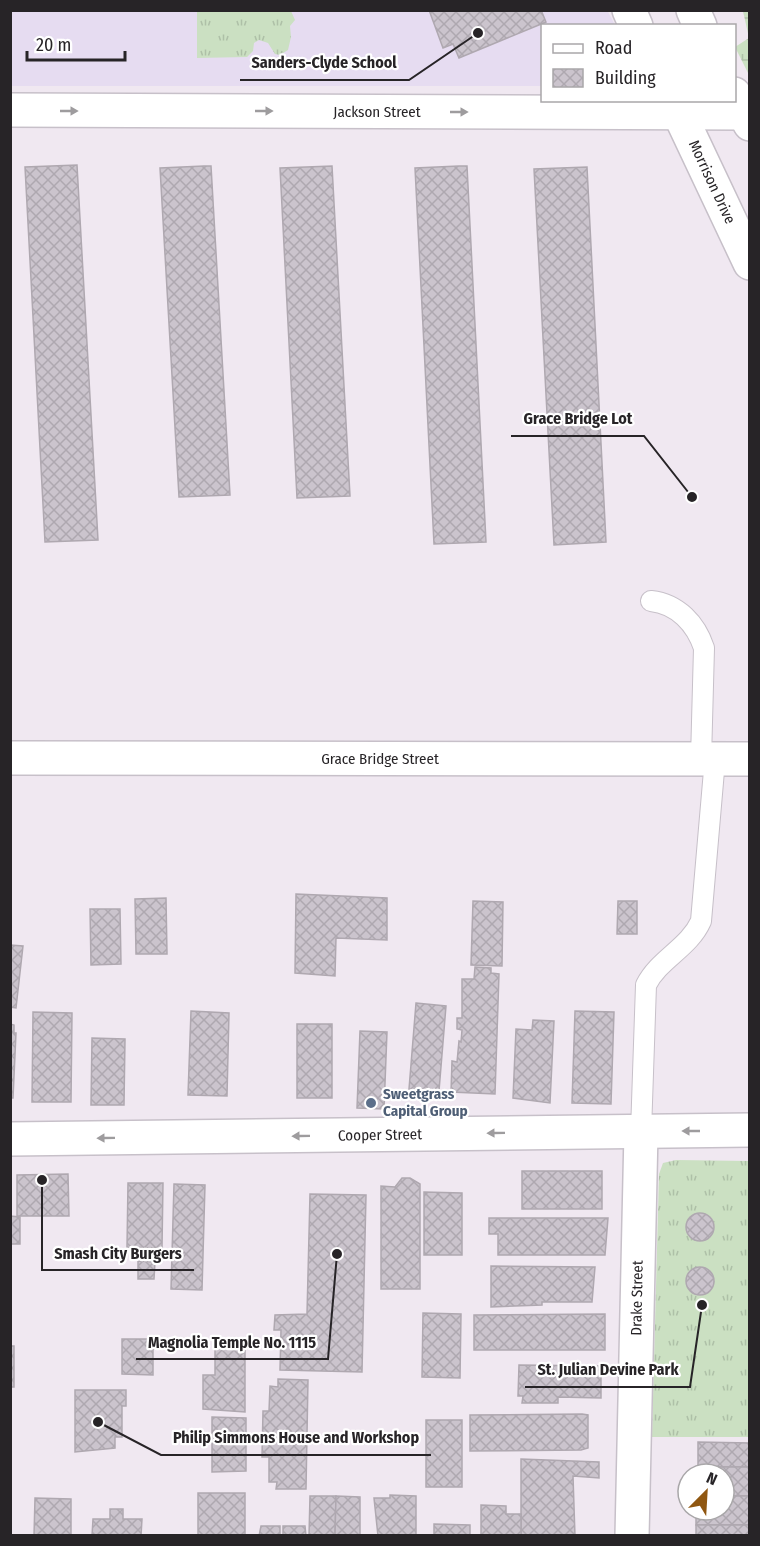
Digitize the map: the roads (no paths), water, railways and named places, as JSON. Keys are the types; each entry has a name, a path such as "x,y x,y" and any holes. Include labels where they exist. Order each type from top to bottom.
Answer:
{"street":[{"path":"629,10 635,24"},
{"path":"693,10 699,24"},
{"name":"Jackson Street","path":"10,111 676,107 743,110"},
{"name":"Morrison Drive","path":"676,107 750,263"},
{"name":"Grace Bridge Street","path":"10,758 750,759"},
{"name":"Cooper Street","path":"10,1139 750,1130"},
{"name":"Drake Street","path":"632,1536 641,1132"}],"lane":[{"path":"641,1132 646,985 656,971 691,938 701,921 708,759 705,658 702,642 687,618 673,607 651,601"}],"place":[{"name":"Sanders-Clyde School","path":"478,33"},
{"name":"Grace Bridge Lot","path":"692,497"},
{"name":"Sweetgrass Capital Group","path":"371,1103"},
{"name":"Smash City Burgers","path":"42,1180"},
{"name":"Magnolia Temple No. 1115","path":"337,1254"},
{"name":"St. Julian Devine Park","path":"702,1305"},
{"name":"Philip Simmons House and Workshop","path":"98,1422"}]}
